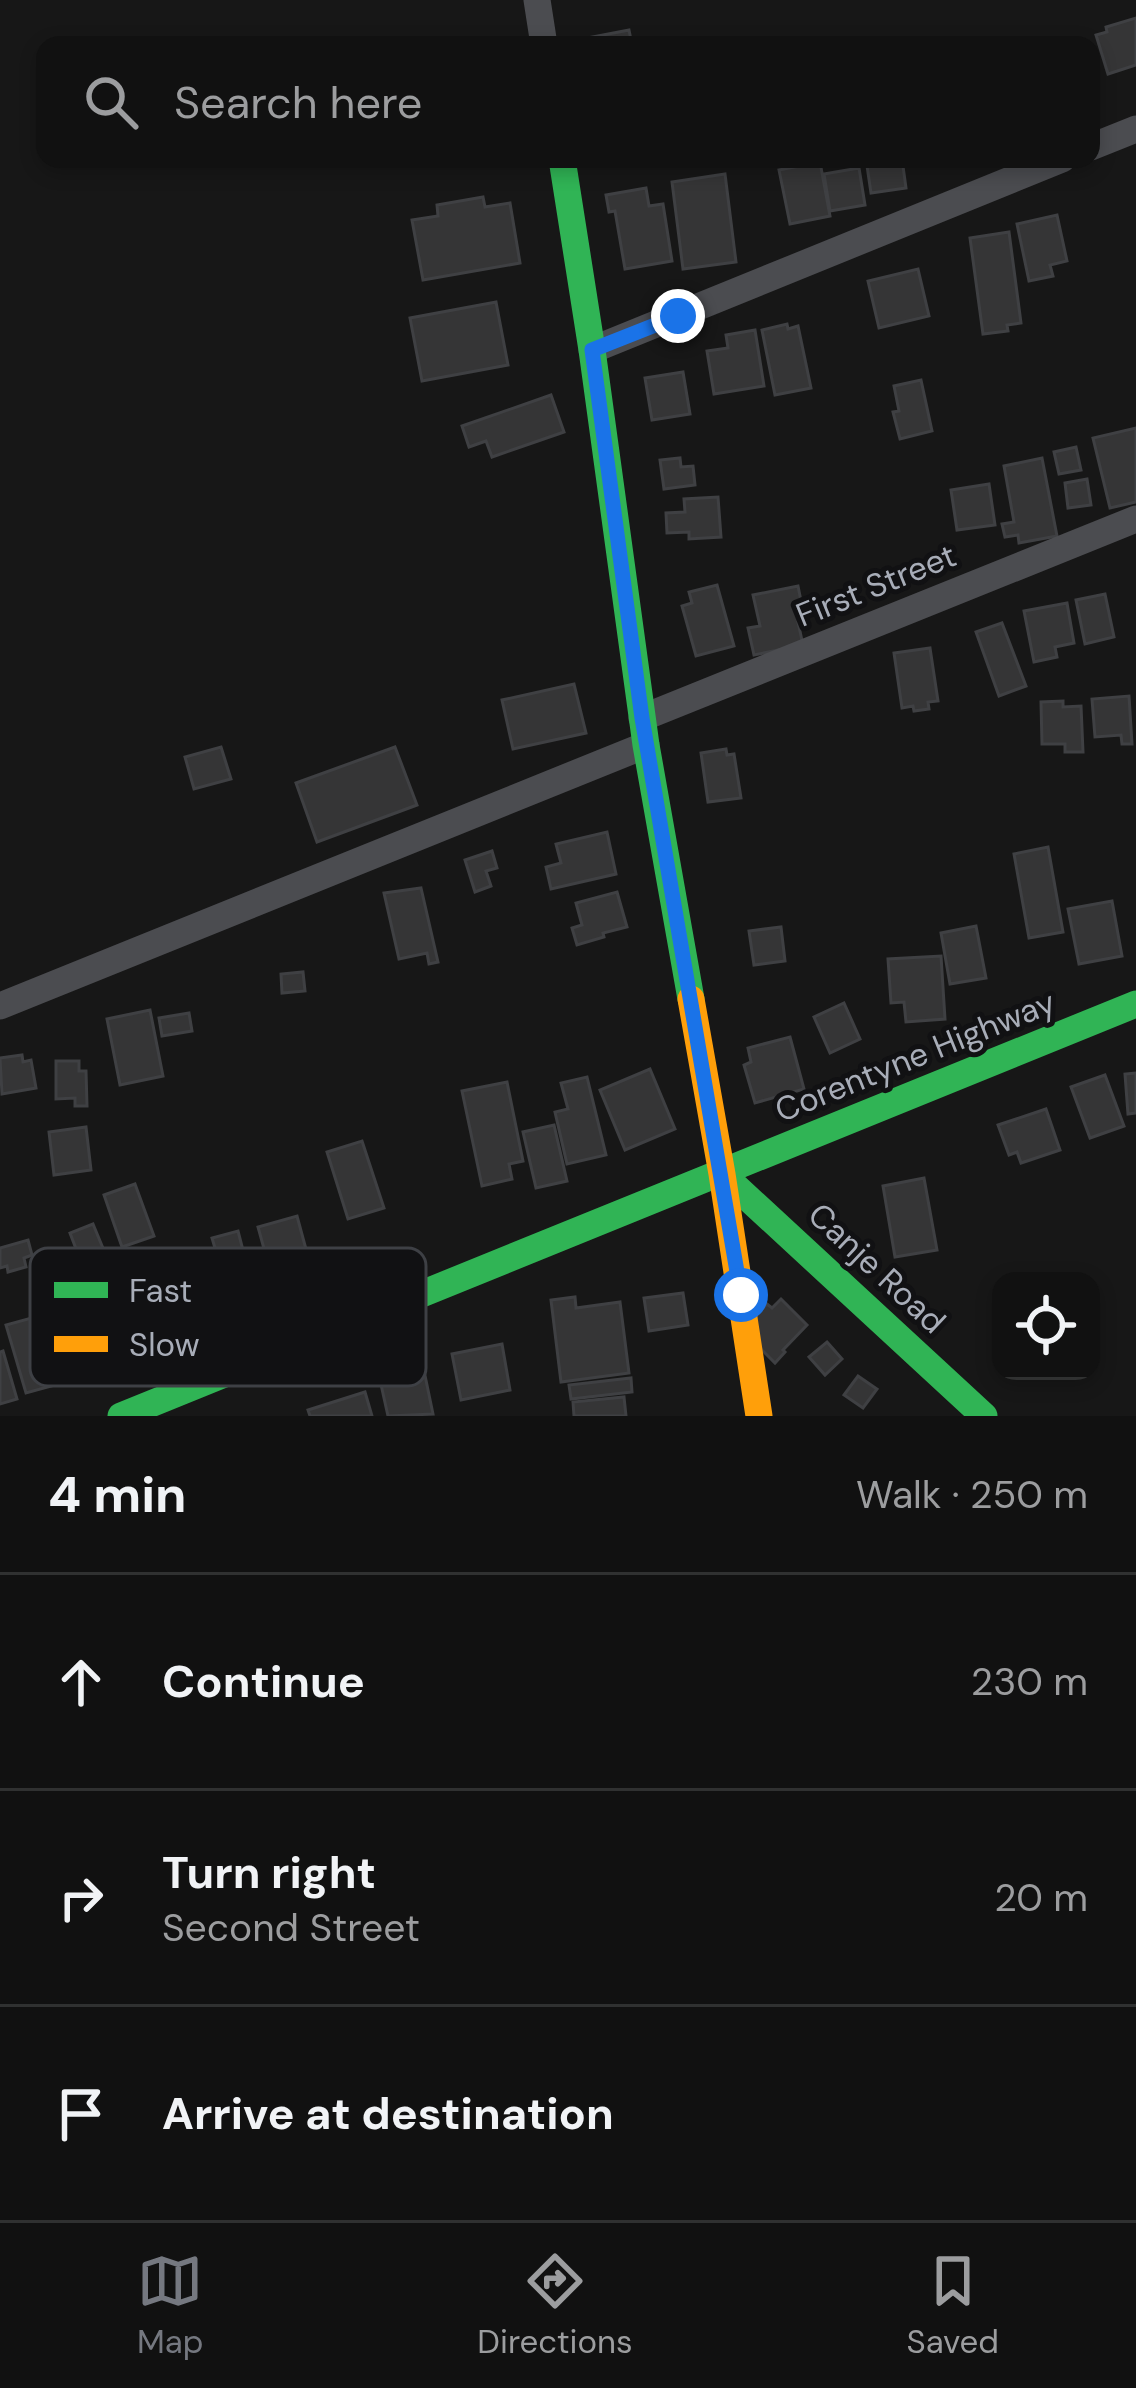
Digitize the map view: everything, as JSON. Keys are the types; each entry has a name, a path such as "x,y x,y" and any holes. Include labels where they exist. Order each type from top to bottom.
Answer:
{"street":[{"path":"537,0 543,36"},
{"path":"1100,143 1136,129"},
{"path":"563,168 644,732 760,1416"},
{"path":"592,350 1040,168"},
{"name":"First Street","path":"0,1006 1136,519"},
{"name":"Corentyne Highway","path":"426,1293 1136,1004"},
{"name":"Canje Road","path":"722,1174 984,1416"},
{"name":"Corentyne Highway","path":"121,1416 196,1386"}],"building":[{"path":"1136,18 1136,65 1108,74 1096,35 1107,32 1106,27"},
{"path":"629,30 630,36 598,36"},
{"path":"821,168 830,216 790,224 779,170"},
{"path":"859,168 865,205 830,211 824,174"},
{"path":"867,168 903,168 906,188 871,193"},
{"path":"725,174 736,262 683,269 672,182"},
{"path":"646,188 649,206 663,204 672,261 625,269 615,211 609,212 606,195"},
{"path":"483,197 485,207 510,203 520,263 423,280 412,220 438,216 437,205"},
{"path":"1057,215 1067,261 1050,265 1053,276 1029,281 1017,224"},
{"path":"1009,232 1021,323 1007,325 1008,331 983,334 970,238"},
{"path":"918,269 929,316 879,328 868,281"},
{"path":"496,302 508,365 422,381 410,318"},
{"path":"787,324 788,329 798,326 811,388 775,395 762,330"},
{"path":"755,330 764,386 714,394 707,351 728,348 726,335"},
{"path":"683,372 690,414 652,420 645,378"},
{"path":"921,380 932,431 900,439 893,412 899,411 894,386"},
{"path":"551,395 564,432 492,457 486,441 469,447 462,426"},
{"path":"1136,428 1136,502 1110,508 1093,438"},
{"path":"1076,447 1081,470 1059,474 1054,452"},
{"path":"680,458 681,467 693,466 695,485 664,489 660,460"},
{"path":"1042,458 1057,536 1019,543 1018,535 1005,537 1002,524 1014,522 1004,466"},
{"path":"1087,479 1091,505 1068,508 1065,483"},
{"path":"989,484 995,525 957,530 951,490"},
{"path":"718,497 721,537 689,539 689,532 667,533 666,513 685,512 684,499"},
{"path":"717,585 734,646 696,656 682,606 692,603 689,592"},
{"path":"798,586 805,621 798,622 803,645 754,655 748,628 760,626 753,595"},
{"path":"1105,594 1114,637 1085,644 1076,600"},
{"path":"1067,603 1074,643 1055,647 1057,657 1034,662 1024,611"},
{"path":"1002,623 1026,686 999,696 976,632"},
{"path":"930,648 938,701 928,702 929,709 902,708 894,653"},
{"path":"574,684 586,733 513,749 502,700"},
{"path":"1129,696 1132,744 1122,744 1121,735 1095,737 1092,699"},
{"path":"1063,701 1063,707 1081,706 1083,752 1065,752 1065,744 1042,744 1041,702"},
{"path":"221,747 231,779 194,789 185,757"},
{"path":"395,747 417,805 317,842 296,783"},
{"path":"726,749 727,755 734,754 741,798 708,802 701,753"},
{"path":"607,832 616,874 551,889 546,867 561,863 556,844"},
{"path":"1048,847 1063,932 1029,938 1014,854"},
{"path":"492,851 497,868 486,871 491,886 475,892 465,860"},
{"path":"421,888 438,962 429,964 427,953 399,959 384,893"},
{"path":"617,892 627,927 577,945 572,928 582,925 576,903"},
{"path":"1112,901 1122,956 1079,964 1068,909"},
{"path":"976,926 986,978 950,984 941,933"},
{"path":"781,927 785,961 754,965 749,931"},
{"path":"941,956 945,1019 906,1022 904,1002 891,1003 888,959"},
{"path":"303,972 305,991 282,993 281,974"},
{"path":"844,1003 860,1039 830,1053 814,1017"},
{"path":"150,1010 163,1076 120,1085 107,1019"},
{"path":"189,1013 192,1031 162,1036 159,1018"},
{"path":"790,1037 804,1089 755,1103 744,1065 751,1062 748,1048"},
{"path":"22,1055 23,1062 31,1060 36,1088 2,1094 0,1058"},
{"path":"56,1061 79,1061 79,1071 86,1071 87,1106 75,1106 75,1098 56,1099"},
{"path":"650,1069 675,1129 625,1150 600,1090"},
{"path":"1136,1073 1136,1113 1128,1114 1125,1074"},
{"path":"1105,1075 1124,1126 1090,1138 1071,1087"},
{"path":"587,1077 606,1155 567,1164 555,1112 568,1109 561,1083"},
{"path":"507,1082 523,1161 509,1164 512,1179 482,1186 462,1091"},
{"path":"1046,1109 1060,1150 1021,1163 1017,1152 1009,1155 998,1125"},
{"path":"554,1125 567,1181 536,1188 523,1132"},
{"path":"86,1127 91,1170 54,1175 49,1132"},
{"path":"362,1141 384,1208 348,1219 327,1152"},
{"path":"924,1178 937,1250 895,1257 883,1186"},
{"path":"135,1184 154,1236 122,1247 104,1195"},
{"path":"297,1216 306,1248 264,1248 258,1227"},
{"path":"93,1224 103,1248 76,1248 70,1233"},
{"path":"238,1231 242,1248 215,1248 212,1238"},
{"path":"28,1240 26,1267 8,1272 7,1266 0,1268 0,1248"},
{"path":"683,1293 688,1325 649,1331 644,1298"},
{"path":"575,1297 576,1308 620,1302 629,1373 561,1382 551,1300"},
{"path":"781,1299 807,1325 775,1363 760,1348 754,1317 767,1304 772,1308"},
{"path":"30,1318 30,1386 51,1386 26,1393 6,1325"},
{"path":"827,1342 842,1359 825,1375 809,1357"},
{"path":"502,1344 510,1390 461,1400 452,1354"},
{"path":"0,1352 17,1399 0,1404"},
{"path":"858,1376 877,1389 863,1408 844,1395"},
{"path":"631,1378 632,1392 571,1399 569,1385"},
{"path":"426,1380 433,1414 388,1416 381,1386 426,1386"},
{"path":"365,1392 372,1416 310,1416 308,1410"},
{"path":"624,1397 626,1416 574,1416 573,1402"}],"traffic: fast":[{"path":"563,168 646,745 691,999"},
{"path":"426,1292 1136,1004"},
{"path":"722,1174 984,1416"},
{"path":"121,1416 195,1386"}],"traffic: slow":[{"path":"691,999 759,1416"}],"route":[{"path":"678,316 592,350 642,718 741,1295"}]}
